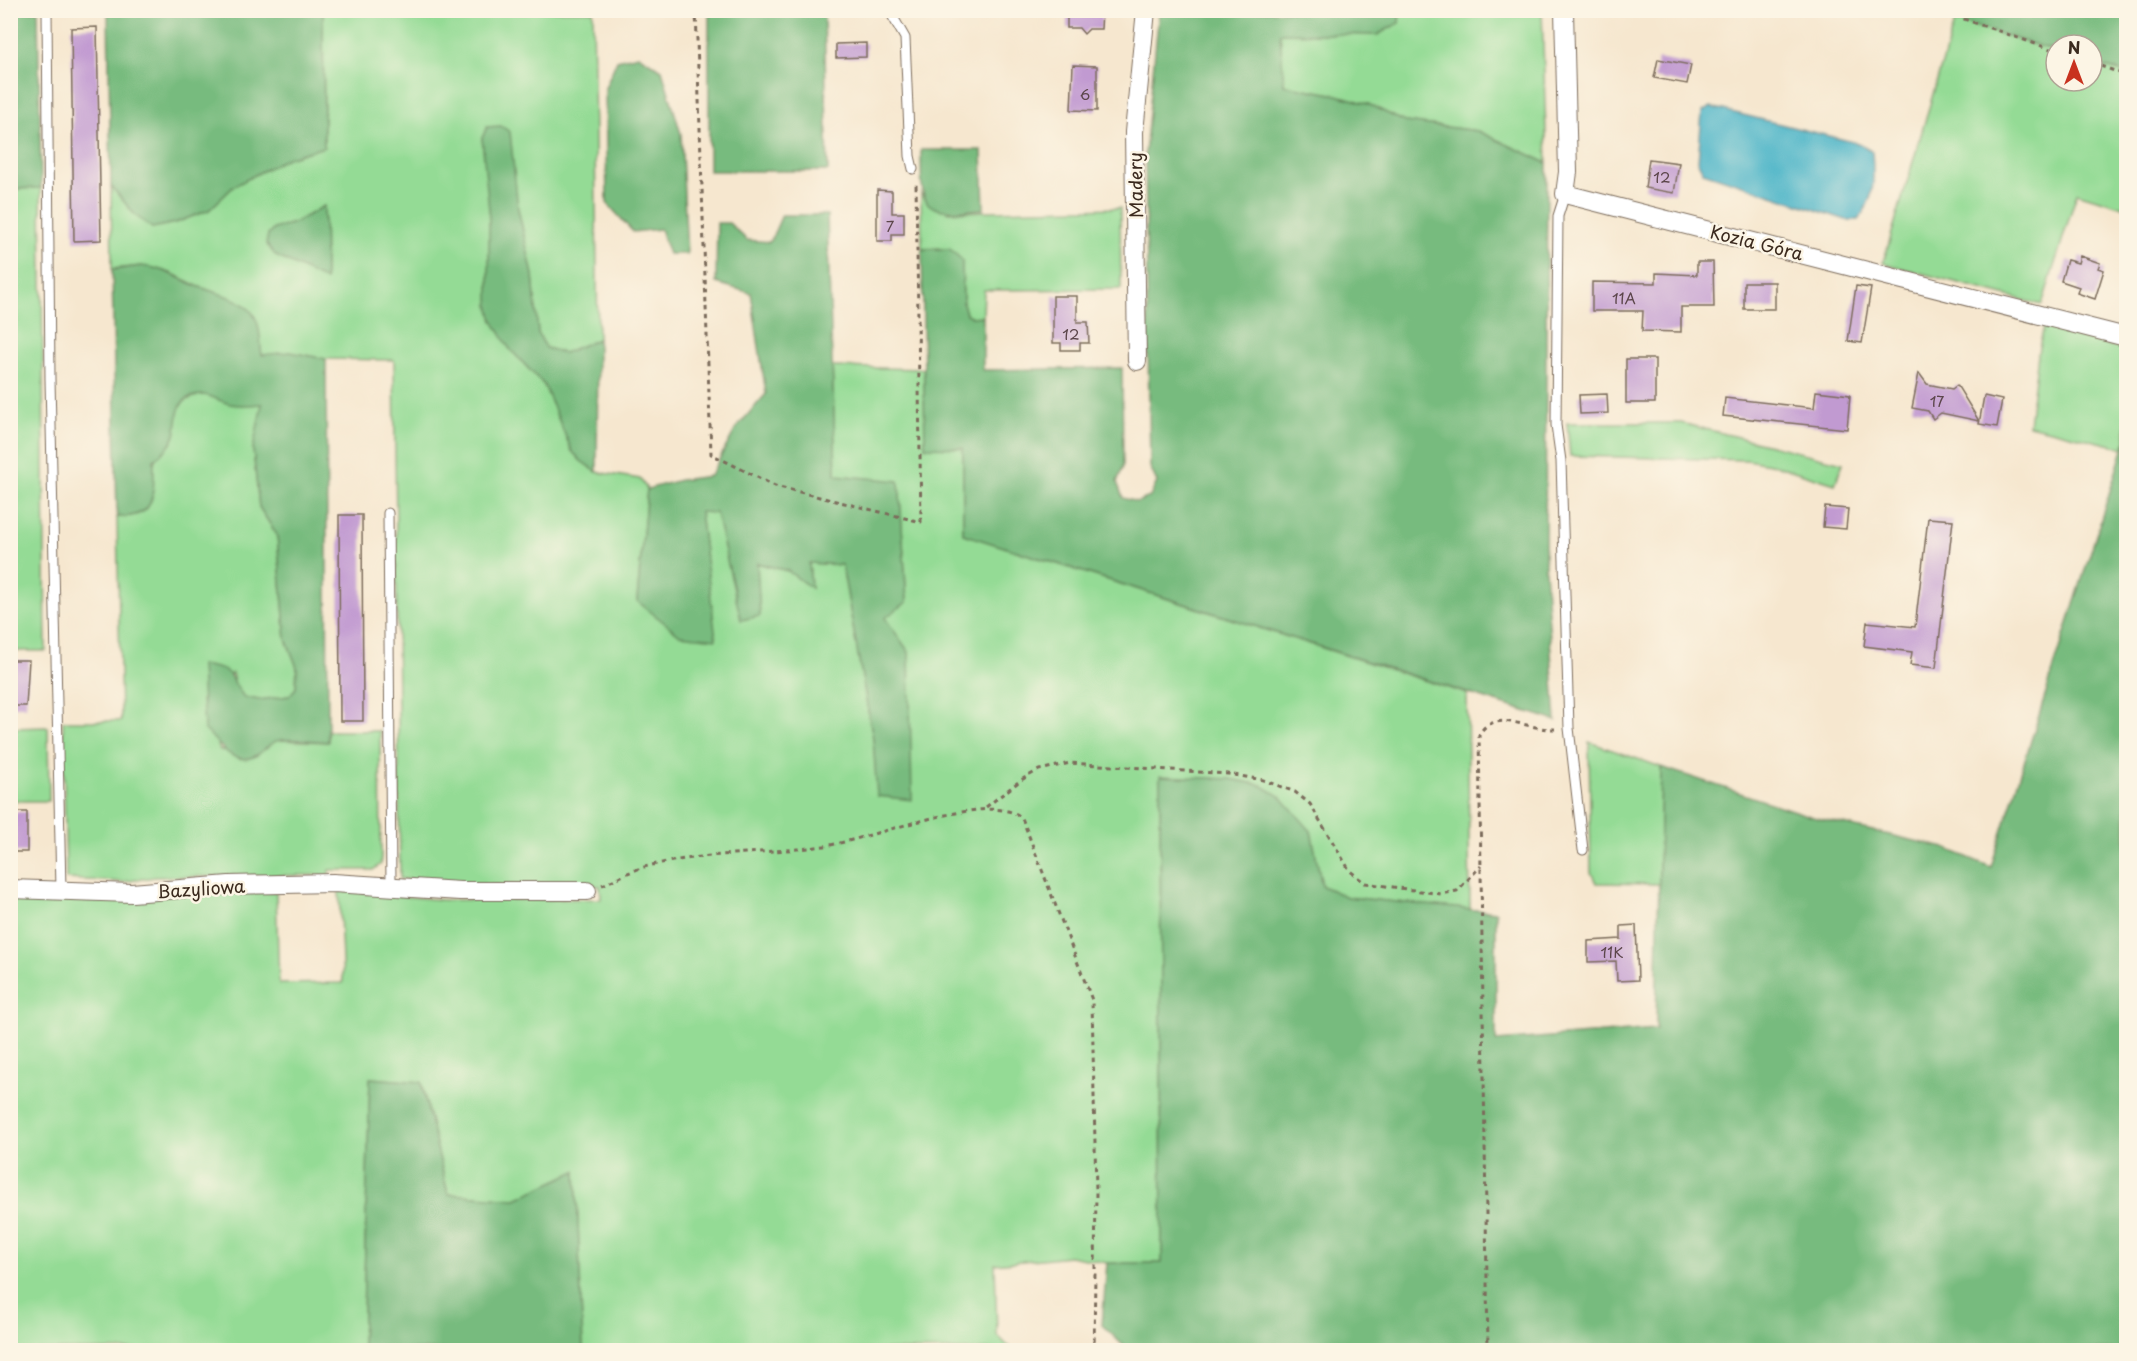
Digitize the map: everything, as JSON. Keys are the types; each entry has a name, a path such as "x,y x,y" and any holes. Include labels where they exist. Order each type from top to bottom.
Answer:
{"street":[{"name":"Madery","path":"1137,361 1134,132 1146,10"},
{"path":"1564,10 1568,172 1565,194"},
{"name":"Kozia Góra","path":"1565,194 2127,337"},
{"name":"Bazyliowa","path":"10,889 132,893 230,885 333,883 460,891 587,891"}],"lane":[{"path":"47,10 50,379 61,890"},
{"path":"889,10 905,38 910,156 913,169"},
{"path":"1565,194 1558,216 1557,425 1561,460 1569,728 1583,850"},
{"path":"388,513 391,885"}],"path":[{"path":"696,10 711,454 775,486 921,522 916,184 913,169"},
{"path":"1938,10 2044,47"},
{"path":"2104,67 2127,75"},
{"path":"1488,1350 1479,735 1483,727 1494,721 1547,730 1569,728"},
{"path":"985,808 1021,780 1039,770 1070,763 1228,774 1263,780 1295,792 1310,804 1350,871 1365,883 1441,894 1457,891 1481,866"},
{"path":"587,891 646,866 745,851 826,846 897,826 985,808 1014,810 1022,818 1092,1000 1096,1192 1094,1350"}],"green space":[{"path":"798,10 824,15 828,171 709,171 709,11"},
{"path":"10,11 38,11 41,188 11,189"},
{"path":"108,11 323,11 324,147 287,158 234,186 209,210 175,223 152,228 135,215 111,186"},
{"path":"323,11 593,11 598,339 564,353 546,348 538,333 533,275 518,209 482,138 509,348 544,385 572,451 581,461 597,472 640,479 647,489 637,600 715,638 700,512 716,512 760,615 756,563 788,571 811,588 809,563 842,565 873,738 878,796 885,617 907,602 899,482 836,476 832,367 924,369 925,446 963,447 963,534 1467,694 1470,910 1347,897 1322,886 1311,831 1261,785 1230,779 1160,777 1162,1263 1107,1263 1069,1256 995,1264 997,1335 1012,1350 583,1350 576,1172 516,1199 448,1194 421,1082 370,1078 362,1350 11,1350 10,900 276,891 279,984 343,983 339,890 443,900 601,899 600,886 491,885 400,879 394,360 326,359 290,352 262,356 256,319 246,307 233,299 197,286 171,273 141,266 112,269 111,186 135,215 152,228 175,223 209,210 234,186 287,158 324,147","holes":["324,206 325,279 276,256 274,229 294,223"]},
{"path":"1159,11 1400,11 1399,23 1377,35 1280,33 1284,85 1337,95 1368,104 1405,122 1478,131 1547,163 1545,570 1556,721 963,534 963,448 925,447 922,249 950,249 962,260 963,303 966,314 972,317 983,316 983,370 1122,368 1123,467 1117,482 1123,498 1137,502 1150,497 1157,482 1150,467 1145,153"},
{"path":"1400,11 1542,11 1547,163 1478,131 1405,122 1368,104 1337,95 1284,85 1280,33 1377,35 1399,23"},
{"path":"1925,11 2126,11 2126,73 2104,67 2104,33 2044,33 2044,47"},
{"path":"1955,20 2044,47 2044,93 2104,93 2104,67 2126,73 2126,208 2077,193 2042,305 1883,263"},
{"path":"638,55 662,70 681,134 687,254 669,254 660,229 633,232 607,203 605,88 617,60"},
{"path":"501,126 510,132 518,209 533,275 538,333 546,348 564,353 598,339 597,472 581,461 572,451 544,385 509,348 493,321 489,305 489,210 482,138 487,127"},
{"path":"921,150 982,150 984,209 936,209 929,204 924,197 922,186"},
{"path":"41,188 46,651 11,651 10,189"},
{"path":"921,193 928,203 949,212 1120,208 1121,289 984,290 983,316 972,317 966,314 963,303 962,261 939,248 922,249"},
{"path":"324,206 325,280 276,256 266,244 268,235 274,229 294,223"},
{"path":"782,215 827,215 836,475 899,481 907,602 885,618 909,652 912,800 877,796 873,738 842,565 809,563 811,588 788,571 757,563 760,616 741,620 716,513 700,512 716,639 680,635 637,601 647,489 680,480 710,476 737,427 766,394 751,293 716,283 717,223 729,223 747,240 770,242"},
{"path":"141,266 163,271 230,297 245,306 258,323 262,355 290,352 326,359 328,742 281,740 271,744 257,755 240,759 226,752 204,729 201,665 226,671 244,697 259,700 289,696 296,688 297,667 286,639 277,535 259,507 253,449 262,404 230,404 203,395 186,399 179,409 172,443 154,460 153,493 147,508 131,516 117,517 112,270"},
{"path":"2044,327 2126,350 2126,440 2124,448 2029,425 2039,347"},
{"path":"204,394 227,403 263,404 253,449 259,507 277,535 286,639 297,667 296,688 289,696 259,700 243,697 235,685 232,673 201,700 220,750 254,757 277,740 328,742 328,731 380,731 381,864 373,870 329,870 329,875 155,877 123,882 66,879 63,721 121,721 117,517 141,513 147,508 152,494 155,460 173,438 178,408 189,399"},
{"path":"1567,423 1681,423 1843,463 1835,484 1775,465 1747,460 1570,456"},
{"path":"2126,440 2126,1350 1128,1350 1102,1325 1107,1263 1162,1263 1160,776 1230,779 1261,785 1281,797 1311,831 1322,886 1347,897 1496,912 1496,1041 1656,1029 1661,767 1813,817 1945,848 1991,867"},
{"path":"48,727 49,801 11,801 11,728"},
{"path":"1589,742 1661,767 1659,884 1596,883 1591,872"},
{"path":"370,1078 421,1082 448,1194 516,1199 576,1171 583,1350 362,1350"}],"water":[{"path":"1711,107 1861,144 1872,152 1871,195 1858,220 1846,220 1703,172 1698,162 1702,112"}],"building":[{"path":"1067,10 1102,10 1101,29 1089,29 1084,34 1079,28 1067,28"},
{"path":"97,27 101,240 74,241 71,28"},
{"path":"866,43 866,57 836,58 836,44"},
{"path":"1658,59 1691,65 1687,84 1654,78"},
{"path":"1073,65 1097,66 1097,111 1071,110"},
{"path":"1649,159 1679,163 1674,193 1645,188"},
{"path":"877,190 892,191 892,213 904,213 904,234 892,234 892,241 877,241"},
{"path":"2080,256 2100,263 2098,268 2104,270 2095,299 2077,293 2079,287 2061,281 2067,260 2078,263"},
{"path":"1697,262 1713,262 1714,307 1681,307 1681,332 1642,331 1643,311 1592,311 1592,282 1656,283 1656,273 1697,275"},
{"path":"1744,282 1775,282 1775,309 1744,309"},
{"path":"1856,286 1871,288 1862,343 1848,341"},
{"path":"1053,296 1077,296 1077,322 1088,322 1089,343 1080,343 1080,350 1061,350 1061,343 1053,343"},
{"path":"1626,359 1655,359 1655,403 1626,403"},
{"path":"1919,373 1927,384 1952,389 1957,385 1979,421 1941,413 1933,419 1928,411 1912,408"},
{"path":"1816,391 1850,395 1847,429 1723,416 1725,398 1814,408"},
{"path":"1607,394 1608,413 1580,414 1579,395"},
{"path":"1984,396 2002,400 1997,427 1979,424"},
{"path":"1825,507 1848,509 1846,529 1823,527"},
{"path":"339,515 362,515 363,721 340,721"},
{"path":"1928,518 1953,520 1936,668 1910,665 1912,652 1864,646 1867,622 1915,627"},
{"path":"10,660 29,660 26,706 10,706"},
{"path":"10,812 27,812 27,852 10,852"},
{"path":"1636,925 1638,980 1617,981 1616,961 1588,962 1588,941 1621,939 1621,926"}]}
